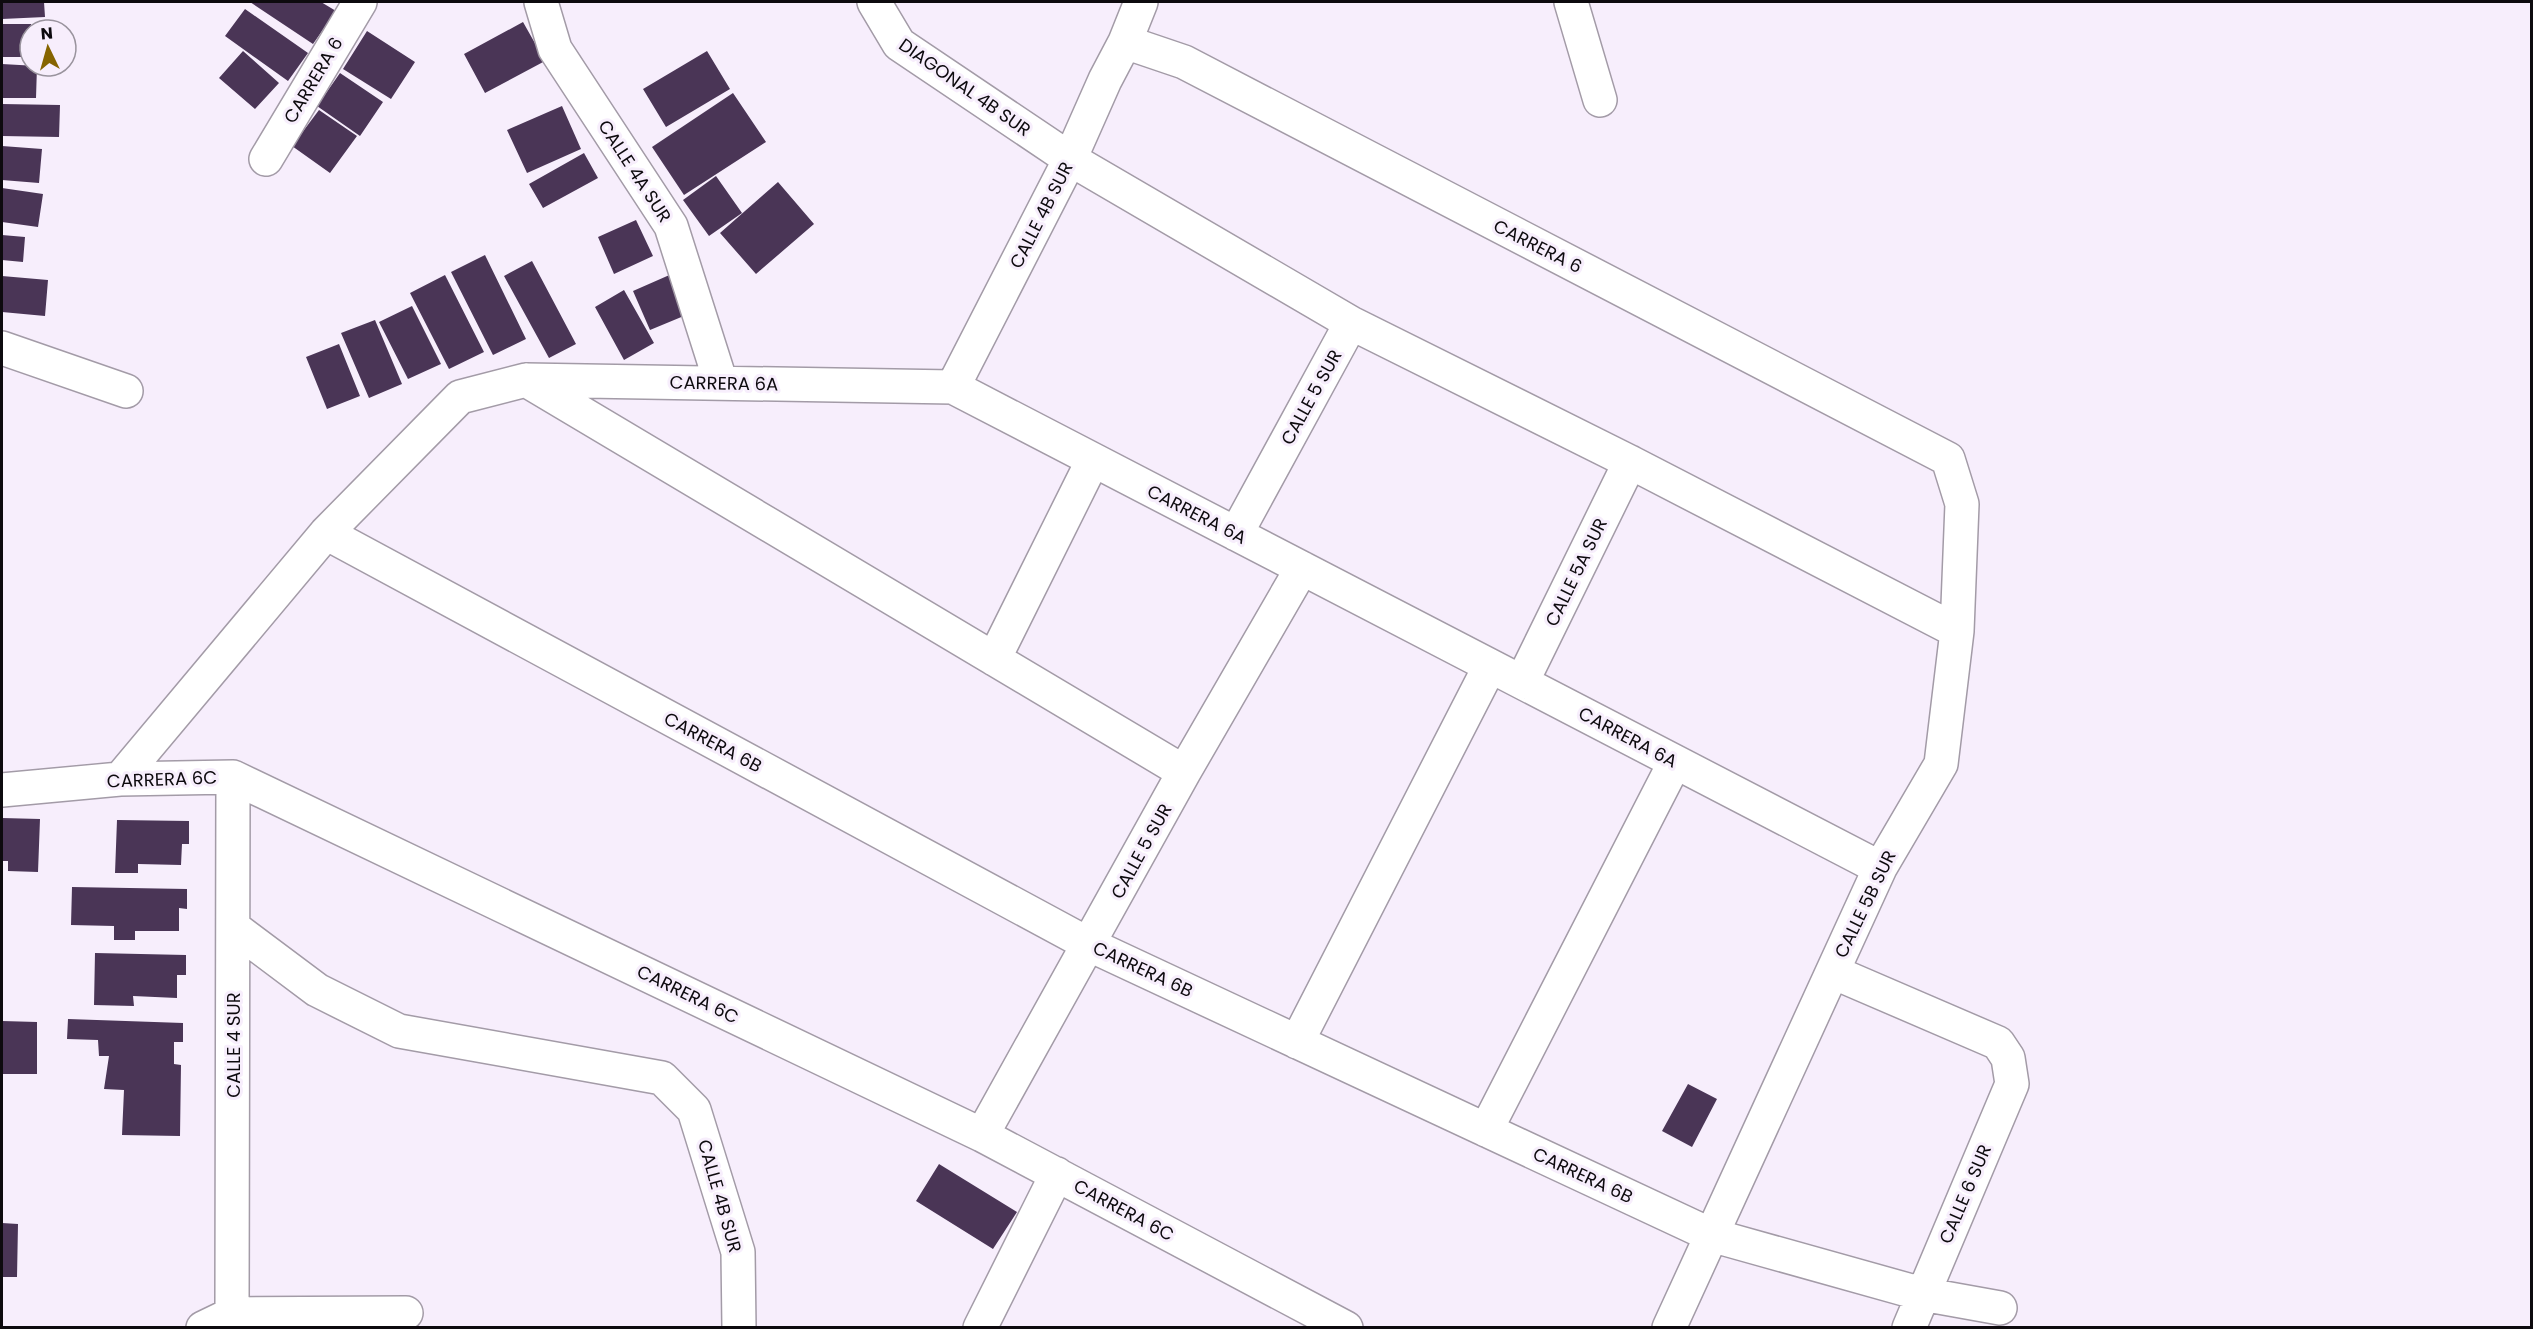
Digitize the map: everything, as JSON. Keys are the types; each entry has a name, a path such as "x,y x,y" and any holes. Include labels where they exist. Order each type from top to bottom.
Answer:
{"street":[{"name":"CARRERA 6","path":"266,159 360,2"},
{"name":"CALLE 4A SUR","path":"541,2 555,49 671,226 721,383"},
{"name":"DIAGONAL 4B SUR","path":"874,2 898,44 1070,159 1351,323 1630,462 1957,631"},
{"name":"CALLE 4B SUR","path":"952,387 1070,159 1105,80 1125,42 1141,2"},
{"path":"1571,2 1600,100"},
{"name":"CARRERA 6","path":"1125,42 1184,62 1948,459"},
{"name":"CALLE 5 SUR","path":"1236,534 1351,323"},
{"path":"2,348 126,391"},
{"name":"CARRERA 6A","path":"326,533 460,397 525,380 952,387 1880,868"},
{"path":"525,380 1184,772"},
{"name":"CALLE 5B SUR","path":"1669,1328 1880,868 1941,764 1957,631 1962,504 1948,459"},
{"path":"994,659 1093,460"},
{"name":"CALLE 5A SUR","path":"1522,682 1630,462"},
{"path":"120,779 326,533"},
{"name":"CARRERA 6B","path":"326,533 1090,945 1712,1235 1922,1293 2000,1308"},
{"name":"CALLE 5 SUR","path":"982,1135 1090,945 1184,772 1302,568"},
{"path":"1297,1042 1490,666"},
{"path":"1486,1130 1675,762"},
{"name":"CARRERA 6C","path":"2,790 120,779 233,777 982,1135 1346,1328"},
{"name":"CALLE 4 SUR","path":"217,1321 233,927 233,777"},
{"name":"CALLE 4B SUR","path":"233,927 317,990 399,1031 662,1078 694,1110 738,1252 739,1328"},
{"name":"CALLE 6 SUR","path":"1833,972 1998,1043 2008,1058 2012,1084 1922,1293 1910,1328"},
{"path":"980,1328 1058,1174"},
{"path":"217,1321 406,1313"}],"building":[{"path":"2,2 44,2 45,17 2,19"},
{"path":"250,2 321,2 336,11 313,44"},
{"path":"245,9 308,53 288,81 225,36"},
{"path":"523,22 545,61 485,93 464,54"},
{"path":"2,24 18,24 18,57 2,57"},
{"path":"367,31 415,62 391,99 343,69"},
{"path":"243,51 279,83 255,109 219,78"},
{"path":"707,51 730,89 666,127 643,89"},
{"path":"2,64 18,65 18,78 37,78 36,98 2,98"},
{"path":"340,73 383,102 360,136 317,106"},
{"path":"733,93 766,142 684,195 652,147"},
{"path":"2,104 60,105 59,137 2,136"},
{"path":"562,106 581,149 527,173 507,130"},
{"path":"319,110 357,136 330,173 292,146"},
{"path":"2,146 42,149 39,183 2,180"},
{"path":"584,153 598,178 543,208 529,184"},
{"path":"716,176 742,213 709,236 683,200"},
{"path":"778,182 814,224 756,274 720,233"},
{"path":"2,188 43,194 38,227 2,222"},
{"path":"636,220 653,256 614,274 598,237"},
{"path":"2,235 25,237 23,262 2,260"},
{"path":"485,255 526,339 493,355 451,272"},
{"path":"532,261 576,344 549,358 504,276"},
{"path":"674,273 691,313 650,330 633,291"},
{"path":"445,275 484,352 449,369 410,293"},
{"path":"2,276 48,280 45,316 2,312"},
{"path":"624,290 654,343 624,360 595,307"},
{"path":"412,306 441,364 408,379 379,322"},
{"path":"375,320 402,384 369,398 341,333"},
{"path":"339,344 360,396 327,409 306,357"},
{"path":"2,818 40,819 38,872 8,871 8,861 2,861"},
{"path":"117,820 189,821 189,844 182,844 181,865 138,864 138,873 115,873"},
{"path":"72,887 187,889 187,909 179,908 179,931 135,931 135,940 114,940 114,926 71,925"},
{"path":"95,953 186,955 186,975 177,975 177,998 133,996 134,1006 94,1005"},
{"path":"68,1019 183,1023 183,1042 174,1042 174,1064 181,1065 180,1136 122,1135 124,1090 104,1089 109,1056 99,1056 98,1040 67,1039"},
{"path":"2,1021 37,1022 37,1074 2,1074"},
{"path":"1688,1084 1717,1099 1692,1147 1662,1131"},
{"path":"939,1164 1017,1212 993,1249 916,1201"},
{"path":"2,1223 18,1224 17,1277 2,1277"}]}
